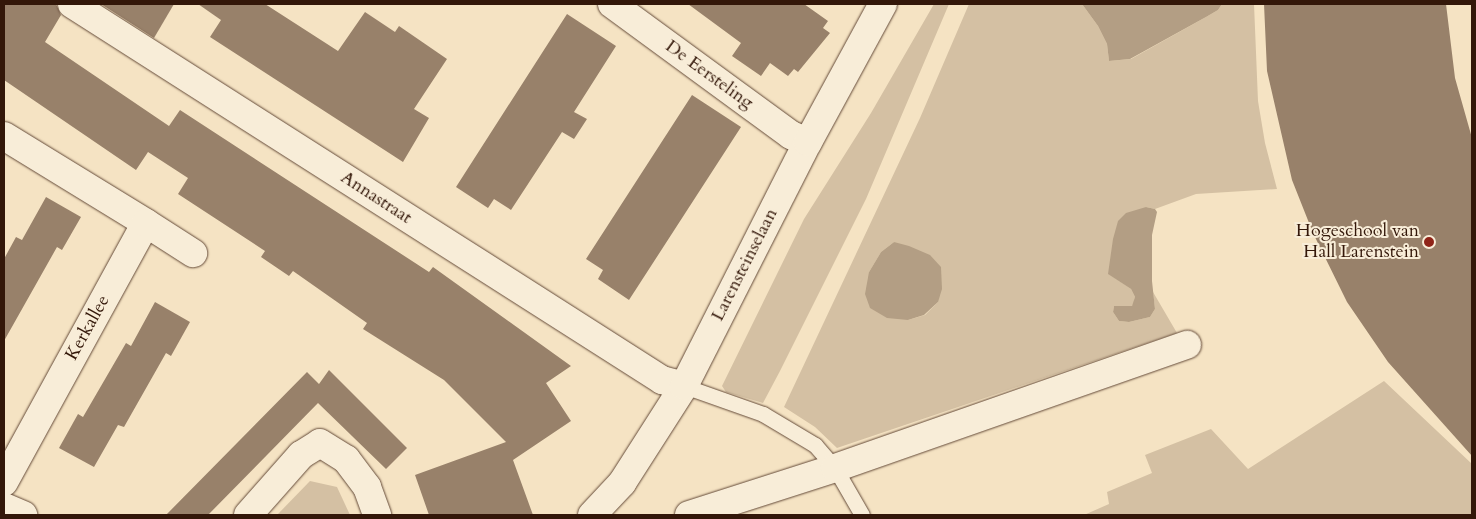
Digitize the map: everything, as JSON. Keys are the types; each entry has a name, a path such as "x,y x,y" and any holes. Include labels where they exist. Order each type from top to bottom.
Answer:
{"street":[{"name":"Annastraat","path":"72,4 662,380 684,386"},
{"name":"De Eersteling","path":"612,4 791,136 808,142"},
{"name":"Larensteinselaan","path":"592,515 622,483 684,386 808,142 883,4"},
{"path":"4,136 194,253"},
{"name":"Kerkallee","path":"4,482 146,223"},
{"path":"689,515 835,468 1187,345"},
{"path":"248,515 301,455 320,443 346,459 367,486 377,515"},
{"path":"4,507 23,515"}],"lane":[{"path":"684,386 763,414 815,445 835,468 862,515"}],"shaded area":[{"path":"934,4 949,4 866,199 763,403 726,392 722,386 804,219 871,113"},
{"path":"969,4 1082,4 1098,26 1107,44 1109,61 1131,59 1218,10 1222,4 1254,4 1258,101 1265,143 1277,189 1196,194 1155,209 1146,207 1109,274 1131,289 1135,297 1134,303 1132,306 1114,306 1113,312 1119,321 1129,322 1150,317 1155,309 1153,292 1177,333 837,448 815,427 784,407 920,118","holes":["894,242 938,302 925,315 908,320 869,272 881,252"]},
{"path":"1082,4 1222,4 1218,10 1130,59 1109,61 1107,44 1098,26"},
{"path":"1146,207 1155,209 1157,212 1152,235 1152,281 1155,309 1150,317 1129,322 1119,321 1113,312 1114,306 1132,306 1135,297 1131,289 1108,274 1113,239 1118,221 1126,213"},
{"path":"894,242 930,255 941,267 942,289 938,302 924,315 908,320 887,318 870,308 865,294 869,272 881,252"},
{"path":"1384,381 1472,464 1472,515 1084,515 1109,504 1107,492 1152,473 1145,455 1211,429 1248,469"},
{"path":"310,481 337,487 350,515 277,515"}],"building":[{"path":"4,4 56,4 61,15 45,42 169,126 180,110 429,272 433,267 571,366 546,383 571,421 513,460 533,515 429,515 415,475 506,442 444,380 363,329 367,323 293,271 289,276 261,257 265,251 178,194 188,178 148,152 136,170 4,80"},
{"path":"101,4 174,4 154,38"},
{"path":"198,4 265,4 338,51 365,12 395,32 399,26 447,59 414,109 429,118 403,162 210,37 221,20"},
{"path":"688,4 804,4 828,21 823,28 830,33 798,72 794,69 788,76 770,63 761,76 732,56 741,43"},
{"path":"1264,4 1446,4 1455,78 1472,138 1472,456 1388,362 1347,302 1313,233 1292,180 1267,71"},
{"path":"567,14 616,46 574,112 587,119 574,139 562,132 511,210 494,199 488,208 456,187"},
{"path":"692,95 741,127 629,300 598,279 603,270 586,259"},
{"path":"46,197 81,217 62,250 57,247 4,341 4,259 16,237 22,240"},
{"path":"155,302 190,322 171,356 166,353 124,427 118,425 94,467 59,448 78,414 83,417 126,343 131,346"},
{"path":"329,370 407,448 386,469 318,403 208,515 166,515 307,372 319,384"}],"place":[{"name":"Hogeschool van Hall Larenstein","path":"1429,242"}]}
